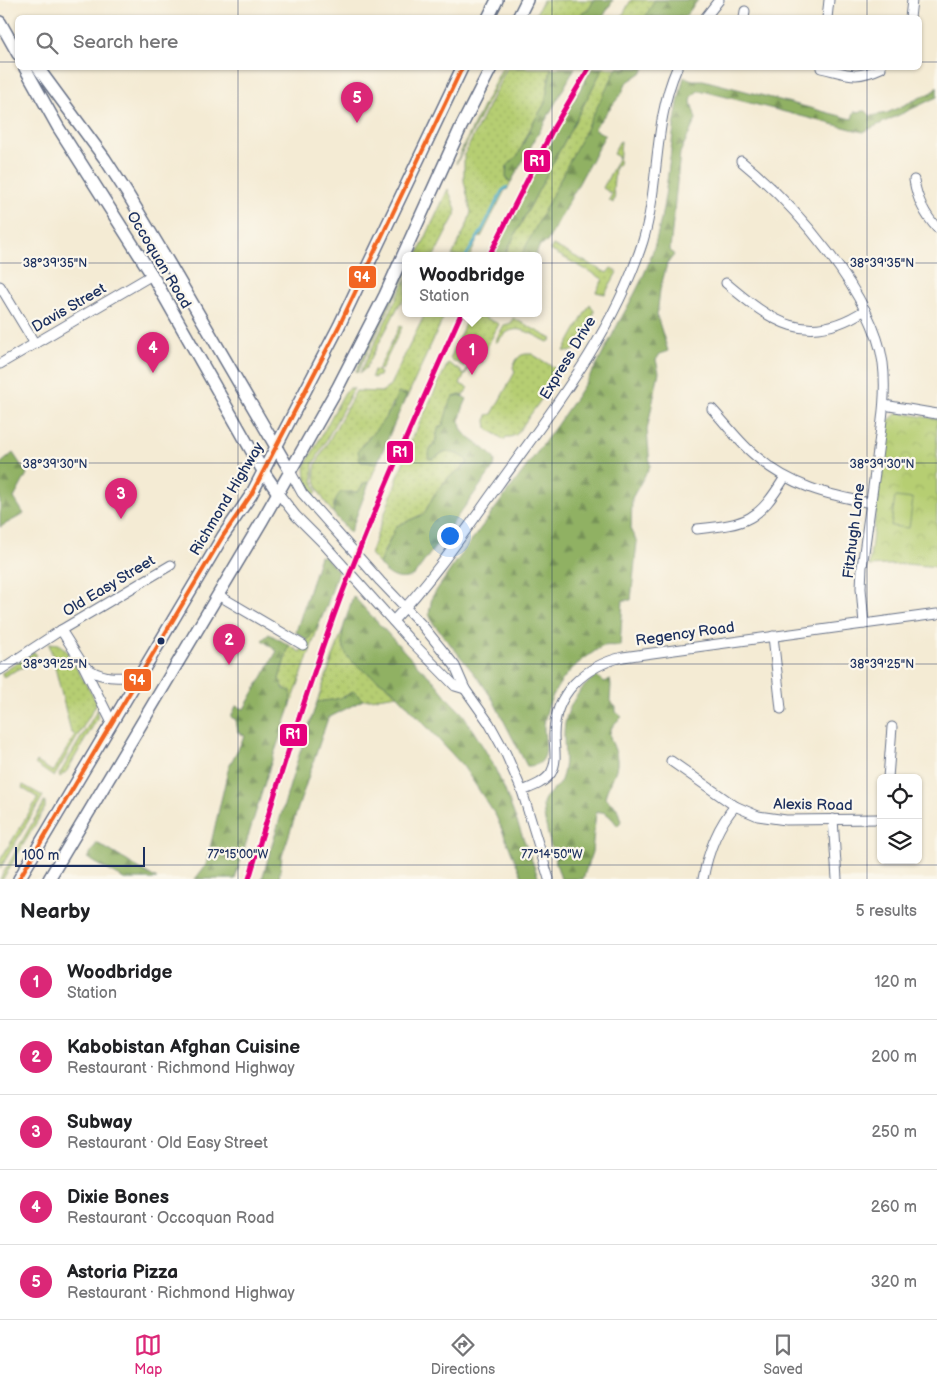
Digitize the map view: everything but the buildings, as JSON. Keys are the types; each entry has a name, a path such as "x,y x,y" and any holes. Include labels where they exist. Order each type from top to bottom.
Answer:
{"main road":[{"path":"490,15 498,0"},
{"path":"520,15 527,0"},
{"path":"0,16 15,36"},
{"path":"0,22 15,49"},
{"name":"Occoquan Road","path":"25,70 58,127 152,276 263,472 278,493"},
{"name":"Occoquan Road","path":"39,70 105,159 127,193 290,471"},
{"name":"Richmond Highway","path":"19,879 213,552 251,495 360,285 461,70"},
{"path":"404,252 461,127 490,70"},
{"path":"49,879 278,493 338,387 402,256"}],"street":[{"path":"707,15 719,0"},
{"path":"827,15 829,0"},
{"path":"910,15 912,0"},
{"name":"Express Drive","path":"393,621 429,581 549,416 595,345 624,290 643,239 650,213 662,116 676,70"},
{"path":"830,70 857,76 876,70"},
{"name":"Fitzhugh Lane","path":"740,161 771,188 820,242 845,277 864,310 881,353 884,378 884,405 861,577 864,624"},
{"path":"914,180 920,203 937,228"},
{"name":"Davis Street","path":"0,364 152,276"},
{"path":"726,283 765,314 794,327 814,328 828,326 842,322 864,310"},
{"path":"0,286 35,344"},
{"path":"884,405 937,414"},
{"path":"712,409 757,458 786,477 810,489 870,503"},
{"path":"290,471 302,492 406,608 455,666 465,689 499,739 522,791 549,879"},
{"path":"697,529 719,527 747,520 767,505 786,477"},
{"path":"278,493 296,516 454,686 465,689"},
{"name":"Old Easy Street","path":"0,670 61,630 171,565"},
{"path":"218,595 303,645"},
{"name":"Regency Road","path":"522,791 540,783 551,772 556,756 555,720 561,702 572,685 590,670 605,662 623,657 937,614"},
{"path":"61,630 82,663 112,723"},
{"path":"773,636 781,709"},
{"path":"82,663 101,676 139,677"},
{"path":"888,774 892,726"},
{"name":"Alexis Road","path":"671,761 735,806 758,816 772,819 877,820"},
{"path":"703,879 709,852 715,838 735,806"},
{"path":"833,819 837,879"}],"green space":[{"path":"543,0 594,0 590,8 579,15 536,15"},
{"path":"594,0 613,0 604,15 580,15 589,9"},
{"path":"631,0 667,0 658,15 623,15"},
{"path":"655,0 698,0 687,15 646,15"},
{"path":"501,70 504,70 456,164"},
{"path":"506,70 551,70 545,103 518,155 507,166 507,180 511,182 507,190 505,190 472,252 454,252 471,212 464,181 464,155"},
{"path":"551,70 574,70 511,182 507,180 506,176 507,166 518,155 545,103"},
{"path":"591,70 602,70 506,252 495,252 543,156"},
{"path":"602,70 628,70 524,252 506,252"},
{"path":"616,70 644,70 626,83 622,93 595,127 596,130 605,135 547,242 540,245 537,252 523,252"},
{"path":"684,77 693,80 703,80 852,119 854,112 866,111 871,116 887,113 934,91 937,86 937,97 863,132 703,91 698,91 692,96 691,102 696,119 680,153 670,250 674,255 667,264 660,290 657,316 668,351 660,354 656,360 659,372 647,430 650,466 632,498 631,531 637,542 631,600 623,600 620,646 601,647 582,660 566,675 554,693 546,714 544,725 545,755 538,764 527,766 493,700 481,682 433,623 429,614 432,597 577,396 599,361 642,280 661,219 674,124"},
{"path":"621,141 619,164 615,167 613,191 615,195 613,203 609,200 612,194 603,188 619,157 613,154"},
{"path":"448,189 456,209 455,215 436,252 419,252"},
{"path":"553,245 607,273 611,268 617,272 605,294 596,292 603,279 550,250"},
{"path":"402,278 402,282 357,373 356,371"},
{"path":"402,287 402,302 366,368 360,373"},
{"path":"590,304 594,311 593,317 577,348 570,352 564,351"},
{"path":"424,317 444,317 403,406 407,394 392,404 384,421 363,444 360,461 377,464 369,483 364,483 358,492 348,492 334,504 333,513 318,490 315,478 316,464 356,391 381,392 389,387"},
{"path":"468,317 484,317 499,324 483,355 475,353 470,355 464,366 450,359"},
{"path":"513,318 552,339 548,342 527,332 515,330 509,331 495,342 504,325 511,323"},
{"path":"400,326 402,327 381,370 377,371"},
{"path":"532,354 556,369 554,372 555,380 516,435 506,437 504,440 487,428 487,415 492,414 515,372 513,367 517,360 520,356"},
{"path":"473,358 481,360 481,362 473,359 460,384 468,388 463,396 460,395 436,435 436,440 428,454 433,459 444,452 454,454 461,456 468,463 447,479 434,495 424,514 399,527 386,546 379,564 370,554 414,433 448,363 464,375"},
{"path":"374,370 380,373 379,376 373,378"},
{"path":"350,388 354,388 313,465 313,479 317,493 314,495 306,482 305,466 345,392"},
{"path":"398,393 407,394 377,464 360,461 358,451 386,417"},
{"path":"460,395 467,399 460,421 461,428 465,434 493,457 495,461 494,467 415,574 405,578 395,577 386,572 379,564 396,526 424,514 434,495 447,479 468,463 464,458 455,454 444,452 433,459 429,459 428,454 436,440 438,428 443,425 449,404 453,397"},
{"path":"901,413 937,419 937,567 906,564 869,566 887,422 896,414"},
{"path":"13,453 27,474 14,498 24,514 0,527 0,464"},
{"path":"366,482 369,483 350,533 333,513 335,501 341,492 358,492"},
{"path":"895,497 913,499 909,528 891,526"},
{"path":"320,556 325,557 338,571 322,617 307,640 296,632"},
{"path":"353,596 463,714 491,760 504,788 539,879 523,879 496,816 463,766 392,689 349,659 342,642 343,629"},
{"path":"321,619 290,708 291,695 279,679 289,645 300,652"},
{"path":"343,629 347,652 354,661 398,695 363,700 353,691 341,698 317,702"},
{"path":"269,634 289,645 279,679 284,689 291,691 290,708 235,879 195,879 206,865 229,766 245,736 238,732 236,720 231,717 236,706 244,709 277,651 262,640"},
{"path":"49,643 58,644 65,649 97,703 54,777 35,764 37,762 53,772 75,735 71,732"},
{"path":"34,652 37,655 33,657 33,662 3,677 2,673"},
{"path":"596,676 605,682 610,679 610,701 616,707 616,712 622,717 611,729 611,740 617,757 617,765 605,798 617,808 621,821 618,826 603,812 596,812 592,852 583,879 561,879 547,831 543,804 546,797 561,780 563,774 565,763 564,735 569,709 578,694"},
{"path":"353,691 363,700 328,718 282,856 279,879 262,879 298,758 317,702 341,698"},
{"path":"98,709 97,719 67,771 60,777 59,775"},
{"path":"23,785 43,796 0,869 0,860 38,798 22,788"},
{"path":"45,801 45,808 3,879 0,879"},
{"path":"97,843 157,879 124,879 87,858"}],"waterway":[{"path":"468,252 502,191 507,187"}],"transit line":[{"name":"94","path":"19,879 223,536 251,495 339,326 461,70"},
{"name":"R1","path":"491,252 554,127 588,70"},
{"name":"R1","path":"249,879 292,738 340,599 383,491 460,317"}],"place":[{"name":"Astoria Pizza","path":"357,123"},
{"name":"Dixie Bones","path":"153,373"},
{"name":"Woodbridge","path":"472,375"},
{"name":"Subway","path":"121,519"},
{"name":"Kabobistan Afghan Cuisine","path":"229,665"}]}
